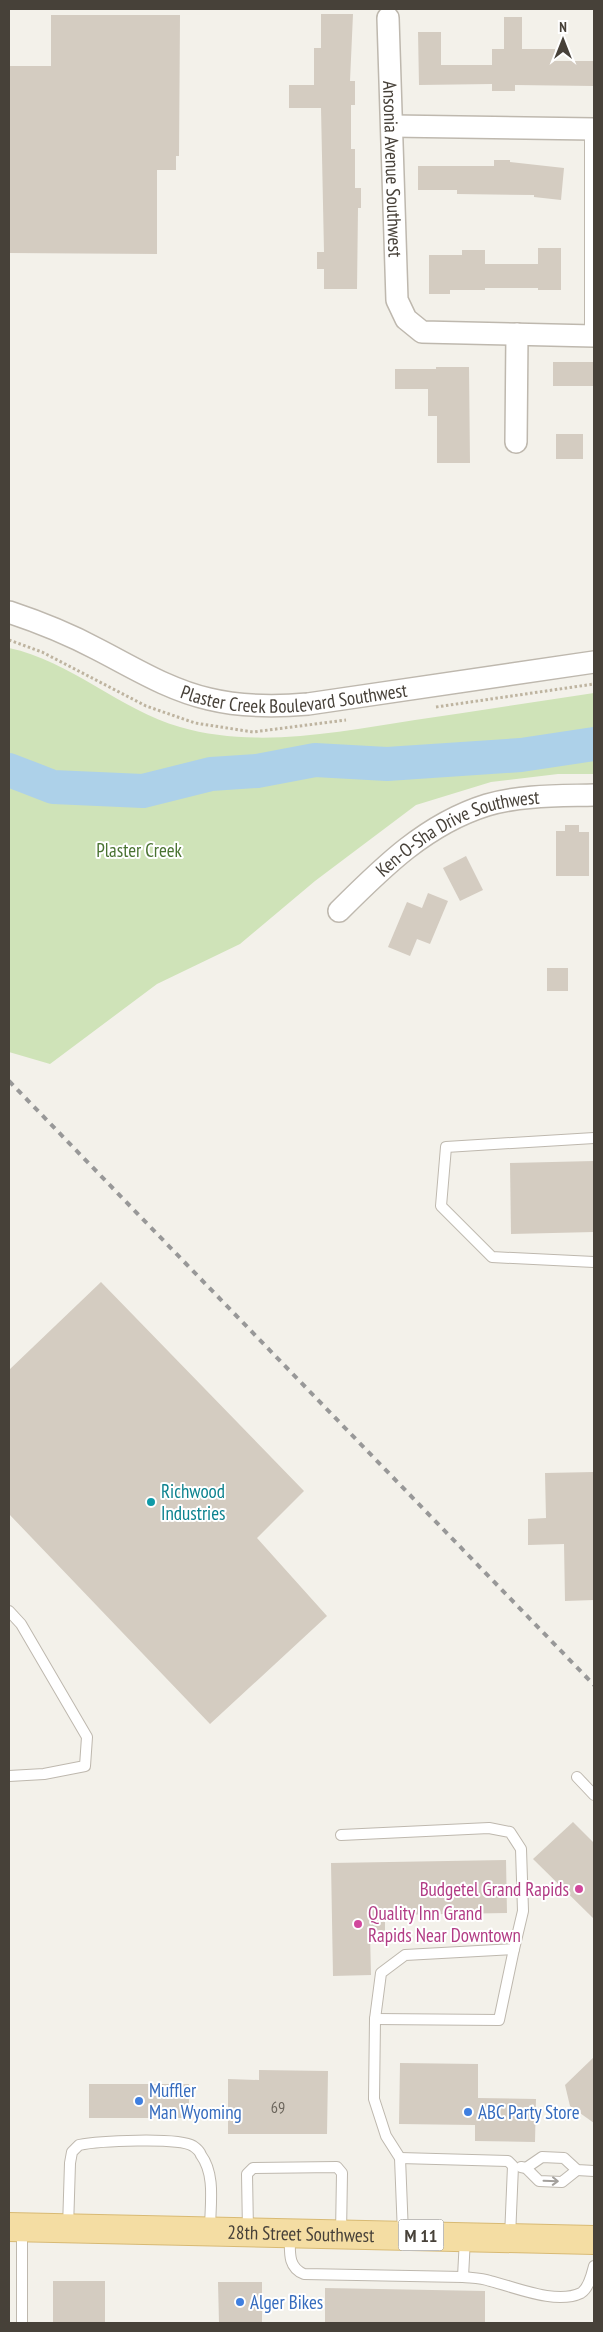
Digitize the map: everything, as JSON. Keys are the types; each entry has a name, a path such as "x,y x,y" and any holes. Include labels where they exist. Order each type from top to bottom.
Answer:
{"main road":[{"name":"28th Street Southwest","path":"15,2227 594,2240"}],"street":[{"name":"Ansonia Avenue Southwest","path":"388,18 397,300 406,319 422,332 517,334"},
{"path":"392,126 592,129"},
{"path":"516,442 517,334 592,336"},
{"name":"Plaster Creek Boulevard Southwest","path":"9,612 71,636 168,685 208,699 243,706 308,704 594,662"},
{"name":"Ken-O-Sha Drive Southwest","path":"339,911 401,852 432,830 460,815 489,804 533,798 594,795"}],"lane":[{"path":"592,129 592,336"},
{"path":"594,1138 446,1148 442,1206 492,1257 594,1262"},
{"path":"9,1611 21,1624 87,1736 85,1766 44,1774 9,1776"},
{"path":"577,1777 594,1795"},
{"path":"341,1835 489,1828 510,1832 521,1849 523,1911 499,2020 375,2019"},
{"path":"403,2235 400,2158 386,2136 374,2098 375,2019 381,1973 405,1955 514,1949"},
{"path":"68,2228 70,2163 72,2152 78,2145 145,2141 179,2142 194,2146 202,2155 211,2180 210,2231"},
{"path":"526,2168 542,2157 564,2158 577,2170 594,2171"},
{"path":"400,2158 508,2161 513,2166 526,2168 539,2181 562,2182 577,2170"},
{"path":"510,2238 513,2166"},
{"path":"248,2232 248,2174 253,2168 337,2167 342,2173 341,2234"},
{"path":"15,2227 22,2323"},
{"path":"290,2232 291,2263 295,2270 304,2274 463,2277 490,2280 532,2293 568,2296 582,2292 589,2283 594,2266"},
{"path":"463,2277 465,2236"}],"green space":[{"name":"Plaster Creek","path":"9,648 32,654 53,663 158,719 209,734 238,737 267,738 327,733 594,693 594,774 558,774 491,782 416,805 315,881 240,944 157,984 50,1064 9,1052"}],"building":[{"path":"321,14 353,14 350,81 355,81 355,105 351,105 351,149 355,149 355,188 361,188 361,208 358,208 357,289 324,289 324,269 317,269 317,252 324,252 321,108 289,108 289,85 314,85 314,48 321,48"},
{"path":"51,15 180,15 179,156 176,156 176,170 157,170 157,254 9,253 9,66 51,66"},
{"path":"504,17 522,17 522,49 555,49 555,61 594,61 594,86 515,85 515,91 492,91 492,84 419,85 418,32 441,32 441,65 492,65 492,49 504,49"},
{"path":"494,160 510,160 510,162 564,168 561,200 534,197 534,195 457,194 457,190 418,190 418,166 494,166"},
{"path":"538,248 561,248 561,290 485,288 485,290 450,290 450,294 429,294 429,255 462,255 462,250 485,250 485,264 538,264"},
{"path":"553,362 593,362 593,386 553,386"},
{"path":"436,367 469,367 470,463 437,463 437,416 428,416 428,389 395,389 395,369 436,369"},
{"path":"556,434 583,434 583,459 556,459"},
{"path":"565,825 579,825 579,832 589,832 589,876 556,876 556,831 565,831"},
{"path":"466,856 483,890 460,901 443,868"},
{"path":"428,893 448,901 430,944 417,939 410,956 388,947 407,902 422,908"},
{"path":"547,968 568,968 568,991 547,991"},
{"path":"594,1161 594,1232 511,1234 510,1163"},
{"name":"Richwood Industries","path":"101,1282 304,1491 257,1538 327,1616 210,1724 9,1514 9,1370"},
{"path":"594,1472 594,1600 565,1601 564,1544 528,1545 528,1519 546,1518 545,1473"},
{"name":"Budgetel Grand Rapids","path":"573,1822 594,1843 594,1919 533,1859"},
{"name":"Quality Inn Grand Rapids Near Downtown","path":"506,1860 507,1913 385,1915 385,1933 370,1933 371,1975 333,1976 331,1863"},
{"path":"594,2057 594,2123 570,2106 565,2085"},
{"name":"ABC Party Store","path":"400,2063 478,2064 478,2098 536,2099 535,2142 475,2141 475,2125 399,2124"},
{"path":"259,2070 328,2071 327,2134 228,2134 228,2079 259,2080"},
{"name":"Muffler Man Wyoming","path":"89,2084 189,2084 189,2118 89,2118"},
{"path":"53,2281 105,2281 105,2323 53,2323"},
{"name":"Alger Bikes","path":"218,2282 262,2282 262,2323 219,2323"},
{"path":"325,2288 485,2291 485,2323 325,2323"}],"waterway":[{"name":"Plaster Creek","path":"9,770 53,787 143,791 211,774 257,771 315,760 387,764 521,755 594,744"}],"railway":[{"path":"9,1081 594,1685"}],"place":[{"name":"Richwood Industries","path":"151,1502"},
{"name":"Budgetel Grand Rapids","path":"579,1889"},
{"name":"Quality Inn Grand Rapids Near Downtown","path":"358,1924"},
{"name":"Muffler Man Wyoming","path":"139,2101"},
{"name":"ABC Party Store","path":"468,2112"},
{"name":"Alger Bikes","path":"240,2302"}]}
